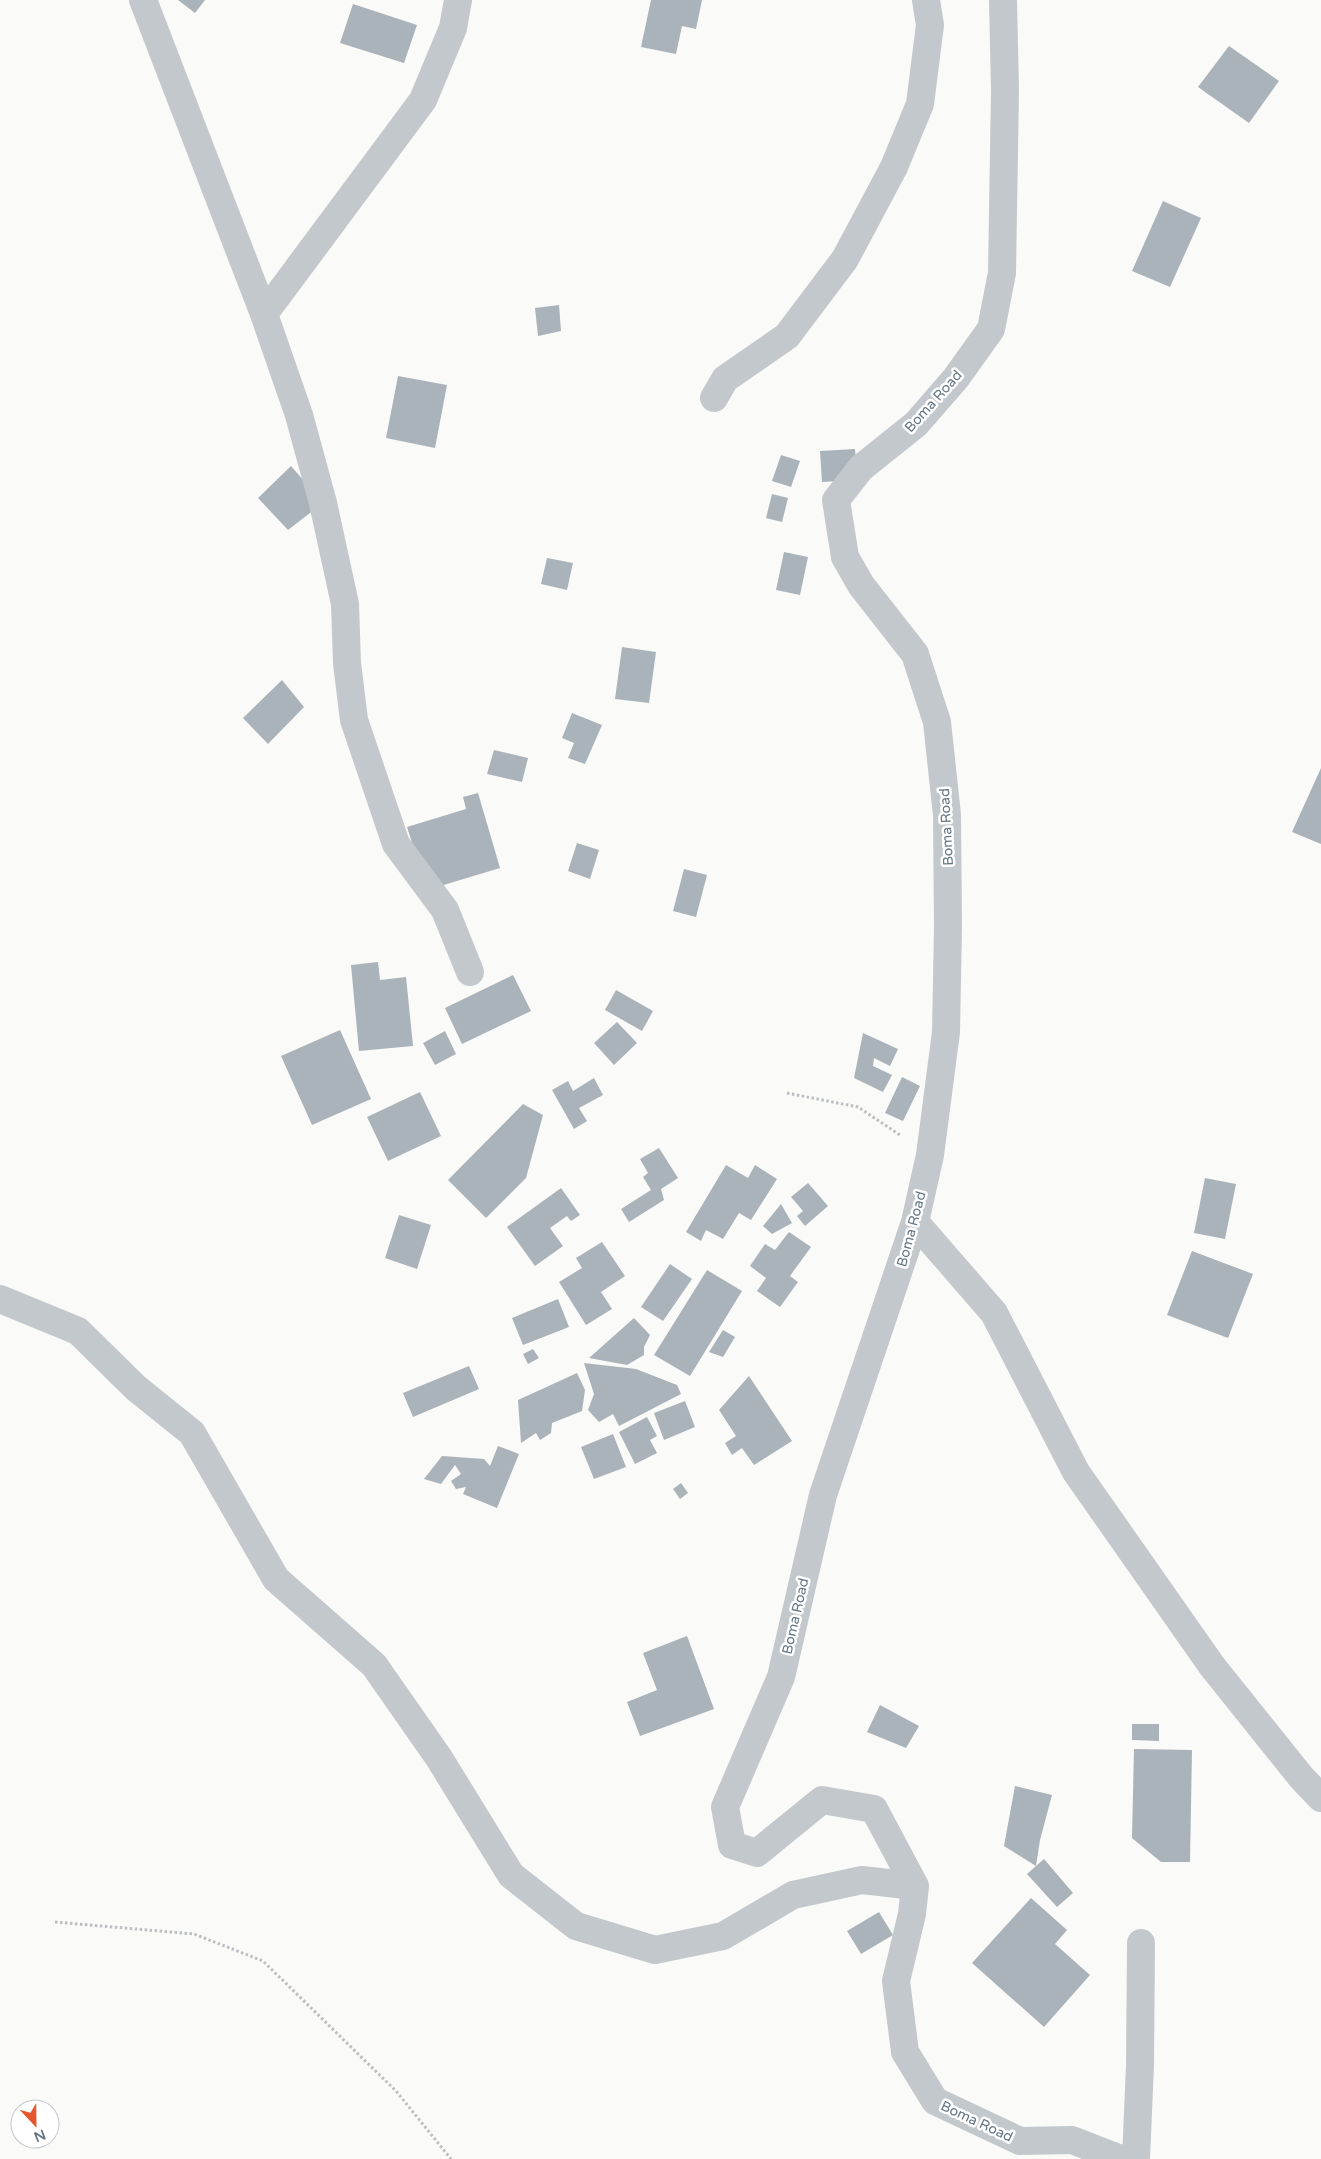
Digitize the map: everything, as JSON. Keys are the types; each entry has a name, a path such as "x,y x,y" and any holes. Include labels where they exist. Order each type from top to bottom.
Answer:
{"street":[{"path":"143,0 264,314 299,415 323,503 343,594 347,663 354,720 396,844 445,910 470,972"},
{"path":"264,314 423,100 453,28 458,0"},
{"path":"714,398 725,380 787,336 850,251 894,167 920,104 930,25 926,0"},
{"name":"Boma Road","path":"1003,0 1005,90 1002,273 991,329 956,378 916,424 861,468 836,500 845,557 861,585 915,654 937,722 947,815 948,926 946,1032 930,1155 915,1222 824,1495 781,1676 725,1806 732,1845 757,1853 822,1800 874,1809 915,1886 912,1914 896,1981 905,2052 935,2101 1020,2141 1072,2140 1121,2159"},
{"path":"915,1222 994,1313 1076,1472 1212,1666 1301,1777 1321,1798"},
{"path":"0,1300 78,1331 136,1388 192,1433 276,1579 374,1665 439,1758 512,1875 576,1926 655,1950 723,1936 793,1895 862,1880 915,1886"},
{"path":"1136,2159 1140,2065 1140,1943"}],"path":[{"path":"787,1094 858,1107 930,1155"},
{"path":"54,1922 194,1934 263,1962 396,2092 451,2159"}],"building":[{"path":"178,0 205,0 195,13"},
{"path":"651,0 702,0 696,29 682,26 676,54 641,47"},
{"path":"353,4 417,25 404,63 340,43"},
{"path":"1229,46 1279,81 1249,123 1198,87"},
{"path":"1163,201 1201,218 1170,287 1132,271"},
{"path":"559,305 561,331 538,336 535,308"},
{"path":"398,376 447,385 435,448 386,438"},
{"path":"855,449 857,480 822,482 820,451"},
{"path":"781,455 800,461 791,487 772,481"},
{"path":"291,466 323,503 288,530 258,498"},
{"path":"772,494 788,498 782,522 766,518"},
{"path":"784,552 808,557 800,595 776,590"},
{"path":"547,558 573,563 567,590 541,584"},
{"path":"622,647 656,652 649,703 615,699"},
{"path":"282,680 304,707 268,744 243,718"},
{"path":"572,713 602,725 585,764 568,758 574,743 562,738"},
{"path":"494,750 528,758 522,782 487,774"},
{"path":"1321,768 1321,844 1292,832"},
{"path":"478,793 500,868 427,890 407,827 466,809 463,797"},
{"path":"577,843 599,850 590,879 568,871"},
{"path":"684,869 707,875 696,917 673,911"},
{"path":"378,962 380,980 406,977 413,1046 359,1051 351,965"},
{"path":"513,975 531,1011 462,1044 445,1008"},
{"path":"616,990 653,1011 642,1031 605,1010"},
{"path":"617,1022 637,1043 614,1065 594,1043"},
{"path":"340,1030 371,1099 312,1125 281,1056"},
{"path":"445,1031 456,1054 435,1065 423,1043"},
{"path":"863,1033 898,1049 890,1066 874,1058 873,1066 892,1075 883,1092 854,1078"},
{"path":"902,1077 920,1086 903,1121 885,1113"},
{"path":"594,1078 603,1095 579,1108 587,1121 574,1129 552,1090 568,1081 573,1091"},
{"path":"420,1092 441,1136 388,1161 367,1117"},
{"path":"523,1104 543,1115 526,1178 486,1218 448,1180"},
{"path":"659,1148 678,1178 661,1189 664,1200 629,1222 621,1209 651,1190 643,1177 648,1173 640,1159"},
{"path":"726,1165 748,1178 755,1165 777,1179 751,1220 739,1213 723,1239 706,1230 701,1241 686,1232"},
{"path":"1205,1178 1236,1184 1225,1239 1194,1233"},
{"path":"808,1183 828,1206 805,1226 797,1216 803,1211 791,1197"},
{"path":"561,1188 580,1215 571,1221 567,1216 550,1228 563,1246 535,1266 507,1227"},
{"path":"781,1204 792,1223 772,1234 763,1226"},
{"path":"399,1215 431,1225 417,1269 385,1258"},
{"path":"789,1232 811,1247 790,1276 798,1282 780,1307 757,1291 766,1278 750,1266 765,1244 775,1250"},
{"path":"602,1242 625,1276 601,1292 612,1309 586,1325 559,1282 582,1268 576,1258"},
{"path":"1192,1251 1253,1274 1228,1338 1167,1315"},
{"path":"670,1264 692,1279 663,1321 641,1307"},
{"path":"707,1270 742,1291 690,1376 654,1355"},
{"path":"558,1299 569,1327 523,1345 512,1318"},
{"path":"634,1318 650,1335 644,1347 644,1355 627,1365 589,1358"},
{"path":"723,1330 735,1337 723,1357 709,1352"},
{"path":"533,1349 539,1358 528,1364 523,1354"},
{"path":"584,1363 636,1369 677,1385 681,1394 619,1426 613,1414 599,1422 588,1410 594,1394"},
{"path":"469,1366 479,1389 413,1417 403,1393"},
{"path":"577,1373 585,1390 582,1411 552,1423 551,1433 540,1440 536,1433 521,1443 518,1400"},
{"path":"749,1376 792,1441 754,1465 742,1448 732,1455 725,1443 736,1436 719,1410"},
{"path":"685,1401 695,1427 664,1440 654,1413"},
{"path":"647,1417 657,1436 650,1440 657,1453 635,1464 619,1432"},
{"path":"613,1434 626,1467 594,1479 581,1447"},
{"path":"498,1446 519,1454 497,1508 463,1494 466,1487 456,1489 451,1481 461,1474 455,1465 441,1484 424,1479 442,1456 484,1459 490,1466"},
{"path":"681,1483 688,1493 680,1499 673,1489"},
{"path":"687,1636 714,1709 640,1736 627,1702 657,1690 643,1653"},
{"path":"880,1705 919,1726 906,1748 867,1732"},
{"path":"1132,1724 1159,1724 1159,1741 1132,1740"},
{"path":"1134,1749 1192,1750 1190,1862 1161,1862 1132,1838"},
{"path":"1015,1786 1052,1795 1040,1840 1036,1866 1004,1846"},
{"path":"1044,1859 1073,1893 1057,1907 1027,1874"},
{"path":"1031,1898 1067,1930 1055,1944 1090,1975 1044,2027 972,1963"},
{"path":"879,1912 893,1935 861,1954 847,1931"}]}
